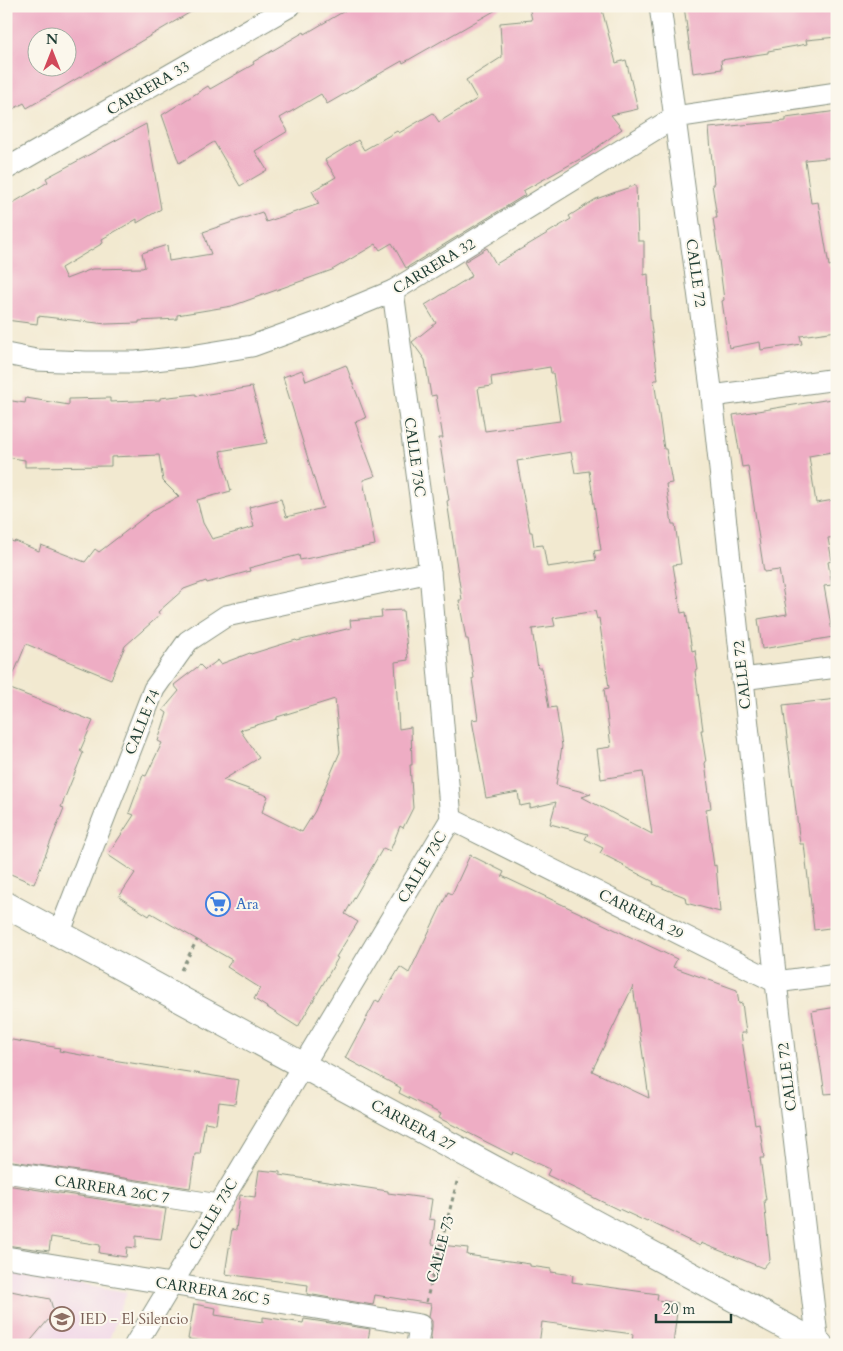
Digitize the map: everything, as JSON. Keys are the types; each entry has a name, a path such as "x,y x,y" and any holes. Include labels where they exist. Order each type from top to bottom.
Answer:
{"street":[{"name":"CARRERA 33","path":"6,169 290,6"},
{"name":"CALLE 72","path":"660,6 712,396 776,982 819,1345"},
{"name":"CARRERA 32","path":"6,354 36,360 136,362 191,356 252,346 318,322 393,291 675,117 837,93"},
{"name":"CALLE 73C","path":"135,1345 451,819 430,572 393,291"},
{"path":"712,396 837,379"},
{"name":"CALLE 74","path":"59,934 154,688 188,641 226,616 430,572"},
{"path":"742,679 837,667"},
{"name":"CARRERA 29","path":"451,819 776,982"},
{"name":"CARRERA 27","path":"6,905 819,1345"},
{"path":"776,982 837,974"},
{"name":"CARRERA 26C 7","path":"6,1172 218,1206"},
{"name":"CARRERA 26C 5","path":"6,1257 171,1284 418,1335"}],"path":[{"path":"168,993 197,940"},
{"name":"CALLE 73","path":"418,1335 465,1153"}],"shaded area":[{"name":"IED - El Silencio","path":"6,1270 127,1292 107,1345 6,1345"}],"building":[{"path":"6,6 201,6 27,108 24,103 6,113"},
{"path":"353,6 503,6 327,104 321,94 280,118 288,131 255,151 267,170 240,186 214,142 179,163 162,115 208,86 210,89 304,32 305,34"},
{"path":"529,6 601,6 616,63 626,60 638,109 611,115 622,129 587,155 523,191 525,195 406,268 392,243 380,250 376,244 332,270 232,306 177,315 177,319 106,324 38,316 37,324 6,320 6,207 48,182 46,178 146,124 161,209 137,223 137,219 102,239 103,243 61,268 66,279 92,269 145,267 142,253 167,245 169,261 211,254 203,232 262,212 266,222 319,204 312,191 336,177 325,160 358,140 364,150 397,131 399,133 433,113 439,122 477,99 466,80 502,57 500,23 532,20"},
{"path":"684,6 837,6 837,37 806,40 807,44 768,51 768,53 721,60 722,69 693,73"},
{"path":"837,111 837,157 805,160 811,203 818,202 829,266 837,264 837,331 800,336 802,344 761,350 760,342 729,348 713,218 717,218 712,184 714,184 709,128 786,121 786,118"},
{"path":"636,185 638,241 644,241 644,275 648,274 650,316 658,380 654,380 664,449 666,449 672,483 666,484 681,564 673,565 681,613 686,612 692,651 695,650 698,670 695,671 711,808 706,809 714,866 716,865 720,912 686,903 685,897 653,884 654,882 600,853 603,848 585,839 588,834 550,824 556,802 530,808 530,804 520,806 518,792 486,798 472,720 478,719 472,679 474,678 459,600 462,600 439,438 443,438 436,395 431,396 425,360 412,342 436,323 425,305 472,276 464,262 487,248 496,264 571,219 569,216 596,199","holes":["550,367 551,373 553,373 560,421 485,431 478,388 492,386 491,377","571,452 575,473 589,471 601,550 594,551 596,560 547,567 543,545 534,546 532,532 530,532 517,461","595,611 597,619 599,618 609,688 604,689 611,747 597,749 601,779 643,772 652,834 582,797 591,794 556,785 562,746 556,707 549,708 542,668 538,668 532,629 555,626 553,618"]},
{"path":"346,365 366,418 355,422 375,476 363,480 375,545 300,560 299,555 249,568 250,571 207,583 206,581 184,589 158,612 160,615 125,646 111,679 26,644 8,688 93,721 80,751 83,753 61,807 64,808 34,884 6,872 6,539 39,551 41,545 85,562 95,549 99,552 155,509 179,497 163,481 159,455 111,457 111,466 25,467 25,460 6,457 6,400 25,403 26,398 69,405 69,399 110,398 110,402 160,400 160,398 196,394 196,396 252,387 267,443 220,451 231,491 197,500 203,523 212,539 254,527 249,507 281,499 286,517 323,508 283,377 302,370 306,381"},
{"path":"837,398 837,451 809,456 816,503 834,500 837,517 837,537 828,538 832,561 828,562 832,585 824,586 833,637 762,649 758,619 787,614 779,570 764,572 748,466 742,467 733,415"},
{"path":"403,610 408,660 395,662 399,729 411,727 412,765 410,765 413,808 403,828 400,826 390,851 383,848 345,914 358,922 336,957 338,958 298,1027 254,999 260,988 227,967 232,960 151,913 149,916 119,897 135,873 108,855 134,815 129,813 143,775 146,776 162,743 158,741 167,713 163,710 179,691 174,685 200,665 205,670 218,660 221,664 250,653 296,640 351,628 350,620 382,617 381,611","holes":["335,699 340,752 315,811 302,832 262,812 268,796 223,780 259,758 240,730"]},
{"path":"837,699 837,927 814,930 804,844 800,844 783,705"},
{"path":"470,855 504,872 502,876 677,959 673,967 737,990 739,1004 742,1003 746,1033 741,1033 750,1094 755,1124 759,1123 764,1158 760,1158 766,1200 764,1200 770,1260 763,1268 701,1243 700,1246 547,1175 550,1169 513,1152 512,1155 439,1118 441,1114 399,1093 401,1088 345,1058 376,1000 379,1002 400,967 409,973 448,892 452,894","holes":["633,986 649,1098 592,1071"]},
{"path":"837,1007 837,1093 825,1094 812,1011"},
{"path":"6,1039 60,1048 59,1051 81,1055 239,1080 235,1104 219,1102 216,1124 205,1122 200,1154 195,1154 190,1188 6,1160"},
{"path":"259,1170 432,1199 429,1219 435,1220 432,1244 468,1248 467,1255 551,1269 551,1272 573,1275 572,1282 658,1294 657,1300 678,1303 673,1345 632,1343 633,1334 542,1322 539,1345 430,1345 432,1321 429,1317 431,1304 375,1295 373,1305 307,1294 308,1285 225,1274 232,1229 236,1230 240,1195 255,1197"},
{"path":"6,1185 166,1209 161,1239 136,1236 136,1248 127,1247 126,1257 99,1253 100,1245 51,1237 49,1251 6,1245"},
{"path":"6,1290 50,1299 54,1313 27,1345 6,1345"},
{"path":"194,1304 216,1308 215,1315 263,1322 263,1317 303,1323 304,1319 370,1329 367,1345 232,1345 188,1339"}],"place":[{"name":"Ara","path":"218,904"},
{"name":"IED - El Silencio","path":"62,1319"}]}
